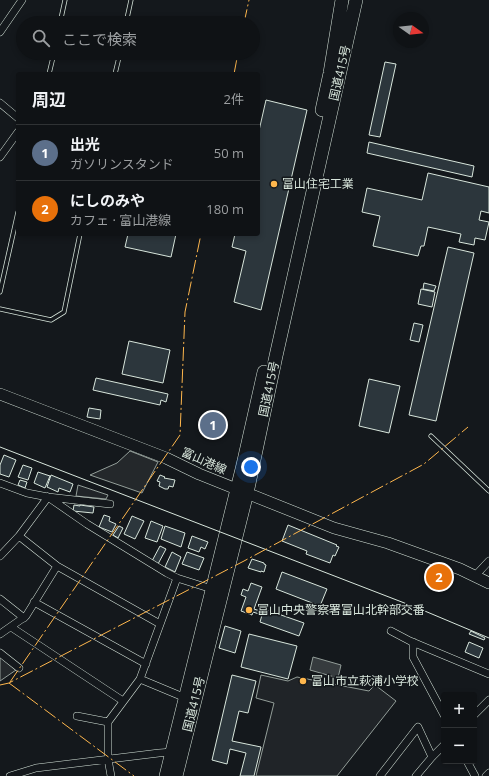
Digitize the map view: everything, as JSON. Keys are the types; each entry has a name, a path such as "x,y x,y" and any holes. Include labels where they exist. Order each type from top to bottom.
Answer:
{"highway":[{"name":"国道415号","path":"242,491 330,73 342,0"},
{"name":"国道415号","path":"166,776 177,752 278,348 356,0"},
{"name":"国道415号","path":"176,776 177,752"}],"main road":[{"name":"富山港線","path":"0,394 166,458 199,474 334,528 388,543 475,576 489,583"}],"street":[{"path":"0,32 22,0"},
{"path":"0,103 16,116"},
{"path":"0,157 16,135"},
{"path":"1,486 48,497 110,504"},
{"path":"0,556 19,536 48,497"},
{"path":"48,497 87,524 167,573 177,578 218,591"},
{"path":"19,536 57,566 160,624"},
{"path":"475,576 489,561"},
{"path":"0,634 26,616 57,566"},
{"path":"111,776 108,759 108,722 140,679 177,578"},
{"path":"0,599 24,618"},
{"path":"34,602 146,664"},
{"path":"11,627 123,701"},
{"path":"391,631 413,642 489,674"},
{"path":"413,642 412,656 441,709"},
{"path":"0,654 19,668"},
{"path":"140,679 190,699"},
{"path":"477,712 489,700"},
{"path":"77,716 108,722"},
{"path":"380,776 418,727 432,757"},
{"path":"416,776 441,748"},
{"path":"10,776 36,768 177,752"},
{"path":"469,764 475,776"},
{"path":"486,776 489,773"}],"lane":[{"path":"62,16 65,0"},
{"path":"128,16 131,0"},
{"path":"49,72 52,60"},
{"path":"115,72 118,60"},
{"path":"0,292 16,221"},
{"path":"0,309 51,320 64,312 80,236"},
{"path":"431,436 489,491"}],"shaded area":[{"path":"130,451 158,462 142,493 90,475 117,463"},
{"path":"78,485 108,495 106,499 76,496"},
{"path":"0,657 16,670 0,681"},
{"path":"313,657 341,665 338,678 310,670"},
{"path":"261,675 288,681 297,677 369,691 375,685 396,701 337,776 256,776 274,703 256,698"}],"building":[{"path":"385,62 396,64 380,137 369,135"},
{"name":"富山住宅工業","path":"266,100 307,110 261,310 234,302 246,251 232,247 235,236 260,236 260,126"},
{"path":"369,142 474,166 472,177 367,153"},
{"path":"428,173 489,187 489,213 481,211 479,220 489,222 485,240 475,238 474,245 459,242 461,234 428,227 424,246 421,246 418,256 373,246 380,216 362,212 367,188 422,200"},
{"path":"128,236 176,236 171,257 125,247"},
{"path":"448,247 474,253 436,421 409,415"},
{"path":"424,283 436,286 434,291 423,289"},
{"path":"421,289 435,292 432,307 418,304"},
{"path":"414,323 423,325 419,342 410,340"},
{"path":"129,341 170,350 163,383 122,374"},
{"path":"96,378 168,394 166,402 161,400 160,405 93,390"},
{"path":"369,379 400,386 389,433 359,426"},
{"path":"89,408 101,410 100,419 87,417"},
{"path":"4,455 16,460 9,477 0,474 0,465"},
{"path":"23,465 32,468 28,480 18,477"},
{"path":"38,472 50,476 45,488 34,483"},
{"path":"51,475 73,484 70,492 59,488 58,492 47,487"},
{"path":"160,475 165,477 164,478 175,480 173,487 169,486 168,489 165,489 159,486 160,482 157,481"},
{"path":"20,480 27,482 25,488 18,485"},
{"path":"74,505 94,507 93,513 73,511"},
{"path":"104,515 110,517 109,521 116,524 112,532 99,527"},
{"path":"132,516 144,521 135,539 124,534"},
{"path":"151,521 163,526 157,542 145,538"},
{"path":"288,525 337,545 336,546 339,547 335,556 333,555 330,563 306,554 307,551 282,541"},
{"path":"119,526 123,528 118,538 113,535"},
{"path":"165,526 185,533 181,547 161,539"},
{"path":"192,536 208,542 205,549 201,547 199,552 188,548"},
{"path":"160,546 166,549 158,564 152,561"},
{"path":"172,552 181,557 175,572 165,567"},
{"path":"187,552 204,558 199,570 182,564"},
{"path":"252,559 266,565 264,572 248,568"},
{"path":"282,572 327,589 320,606 276,589"},
{"name":"富山中央警察署富山北幹部交番","path":"251,583 262,587 254,609 263,612 264,609 304,623 299,636 260,622 262,615 253,612 252,615 241,611 246,597 241,595 243,589 248,591"},
{"path":"225,626 241,631 235,653 219,648"},
{"path":"471,631 485,638 484,640 469,634"},
{"path":"249,634 297,646 288,679 241,667"},
{"path":"469,642 483,648 479,658 465,652"},
{"path":"232,675 256,681 248,713 239,711 232,741 261,747 254,776 240,776 246,753 230,749 227,764 212,760"}],"tram line":[{"path":"0,447 420,609 489,638"}],"power":[{"path":"246,16 249,0"},
{"path":"234,72 237,60"},
{"path":"10,682 180,435 185,312 201,236"},
{"path":"0,685 9,683 244,561 424,464 468,427"},
{"path":"9,683 134,776"}],"place":[{"name":"富山住宅工業","path":"274,184"},
{"name":"出光","path":"213,425"},
{"name":"にしのみや","path":"439,577"},
{"name":"富山中央警察署富山北幹部交番","path":"249,610"},
{"name":"富山市立萩浦小学校","path":"303,681"}]}
